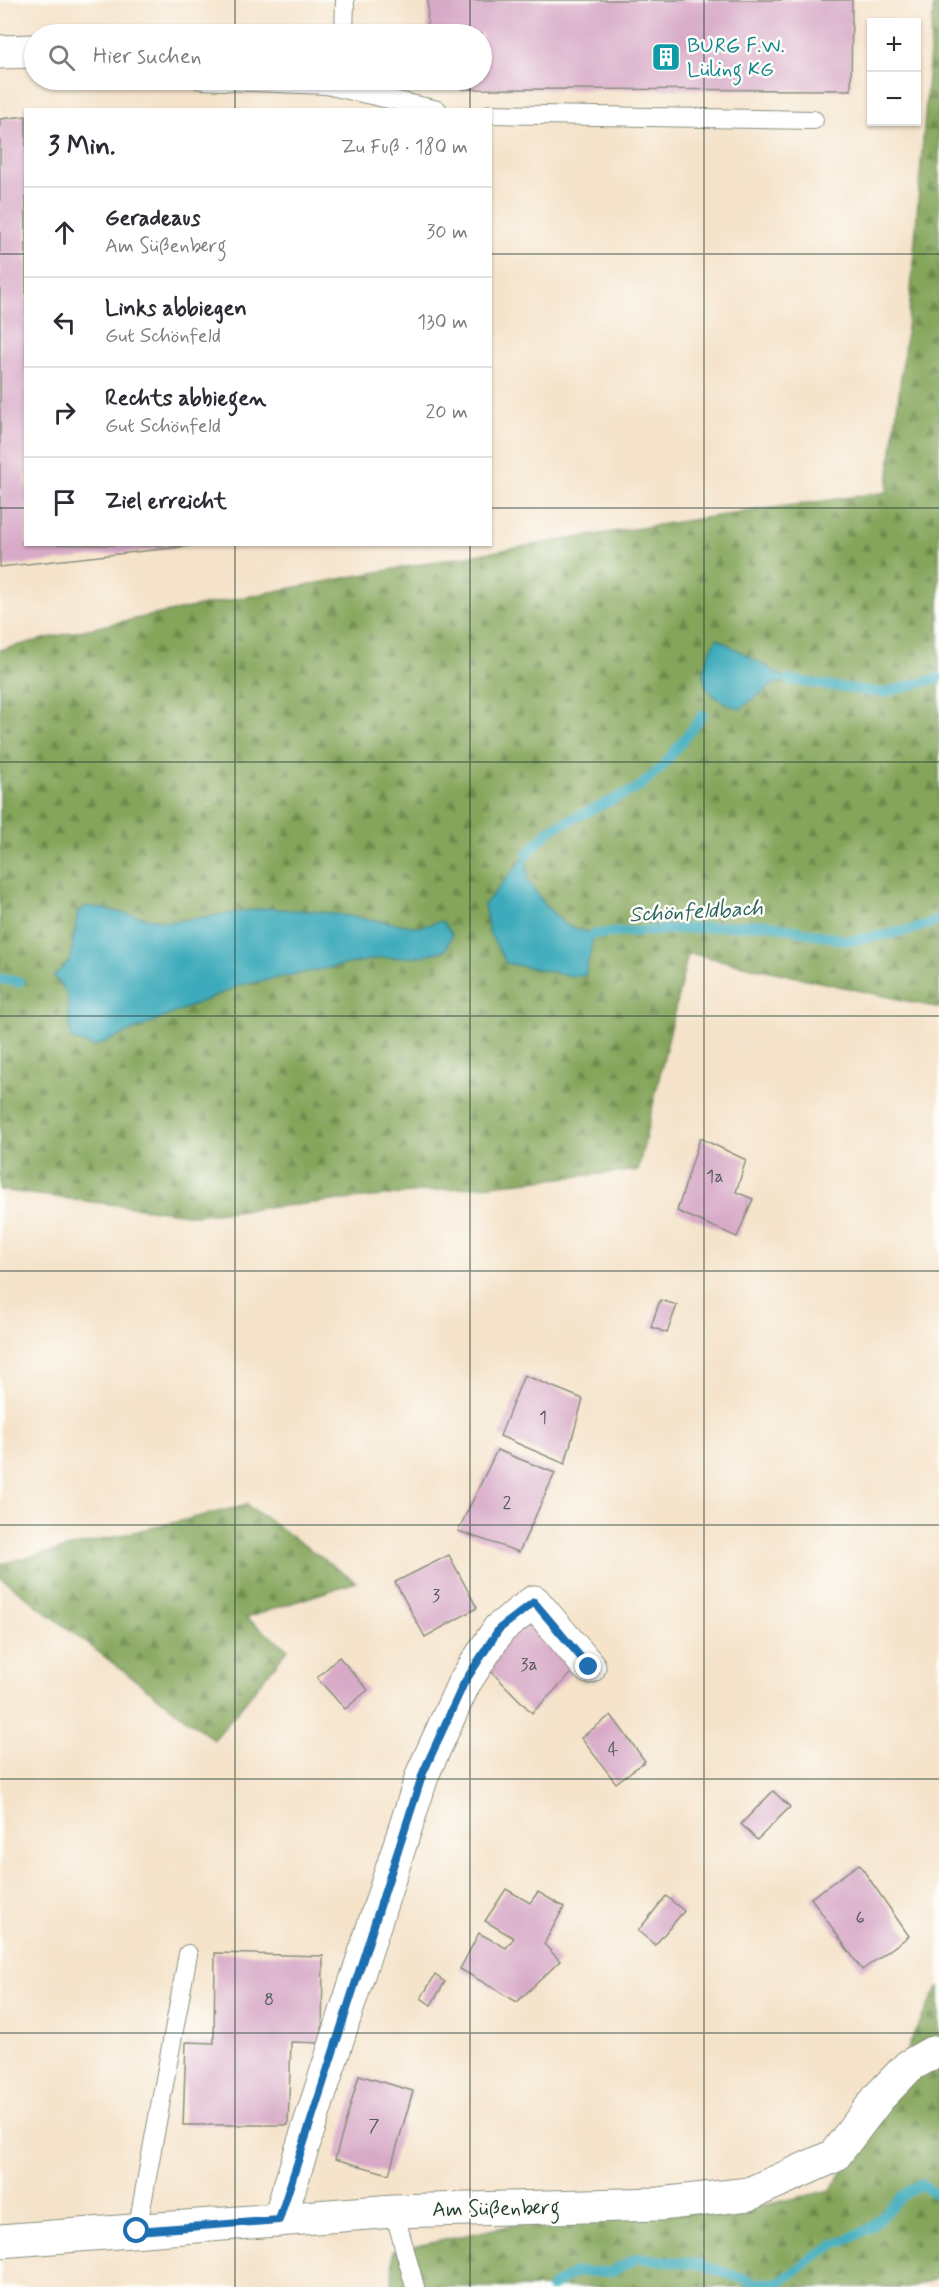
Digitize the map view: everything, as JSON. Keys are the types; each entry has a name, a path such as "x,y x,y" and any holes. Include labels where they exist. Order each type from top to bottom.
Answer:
{"street":[{"path":"0,52 24,51"},
{"path":"279,2220 423,1773 464,1683 499,1629 534,1602 589,1667"},
{"name":"Am Süßenberg","path":"0,2241 394,2211 660,2204 749,2194 834,2156 879,2097 909,2066 932,2053 939,2052"}],"lane":[{"path":"344,24 345,0"},
{"path":"359,90 430,108"},
{"path":"492,114 814,120"},
{"path":"137,2231 188,1954"},
{"path":"394,2211 415,2287"}],"green space":[{"path":"934,0 939,0 939,1008 688,953 638,1170 195,1215 0,1190 0,650 146,617 441,561 663,524 887,492 910,303"},
{"path":"247,1505 356,1582 246,1618 288,1649 214,1740 0,1577 0,1564"},
{"path":"939,1986 939,2277 910,2287 392,2287 393,2251 522,2223 752,2208 831,2190 890,2096 914,2033"}],"water":[{"path":"717,638 789,680 772,685 740,709 715,697 704,682 704,673 710,651"},
{"path":"527,854 528,881 546,906 566,925 594,934 585,976 572,976 506,963 489,932 484,905"},
{"path":"87,906 169,922 267,908 323,912 419,927 442,921 452,934 446,950 417,957 380,958 241,985 94,1047 71,1039 67,993 54,976 70,960 78,912"}],"building":[{"name":"BURG F.W. Lüling KG","path":"428,0 852,0 851,90 492,89 492,24 427,24"},
{"path":"24,116 24,546 190,546 0,567 0,119"},
{"path":"700,1138 746,1160 736,1192 753,1199 737,1237 677,1211"},
{"path":"660,1300 677,1305 667,1333 651,1327"},
{"path":"524,1375 583,1399 565,1464 500,1436"},
{"path":"497,1450 555,1473 519,1552 458,1531"},
{"path":"449,1555 477,1608 425,1637 395,1582"},
{"path":"527,1615 578,1667 532,1713 481,1661"},
{"path":"339,1657 368,1690 345,1709 317,1678"},
{"path":"611,1715 645,1761 616,1783 581,1738"},
{"path":"773,1791 790,1807 757,1840 741,1824"},
{"path":"859,1864 909,1936 862,1970 811,1898"},
{"path":"506,1889 530,1903 538,1892 564,1907 544,1944 560,1961 517,2002 460,1969 479,1933 506,1948 514,1938 485,1921"},
{"path":"666,1896 684,1911 655,1945 638,1931"},
{"path":"215,1953 323,1956 322,2043 291,2042 288,2125 183,2125 186,2042 214,2043"},
{"path":"435,1975 445,1982 431,2005 421,1998"},
{"path":"359,2075 413,2091 389,2174 335,2159"}],"waterway":[{"path":"789,680 883,693 939,678"},
{"path":"527,854 551,829 638,788 662,767 703,715"},
{"name":"Schönfeldbach","path":"594,934 765,924 849,941 911,930 939,920"},
{"name":"Schönfeldbach","path":"0,979 20,982"},
{"path":"551,2287 576,2272 611,2272 637,2258 699,2264 756,2283 779,2283 821,2252 870,2228 901,2197 920,2184 939,2196"}],"place":[{"name":"BURG F.W. Lüling KG","path":"666,57"}],"route":[{"path":"137,2231 279,2220 423,1773 464,1683 499,1629 534,1602 589,1667"}]}
